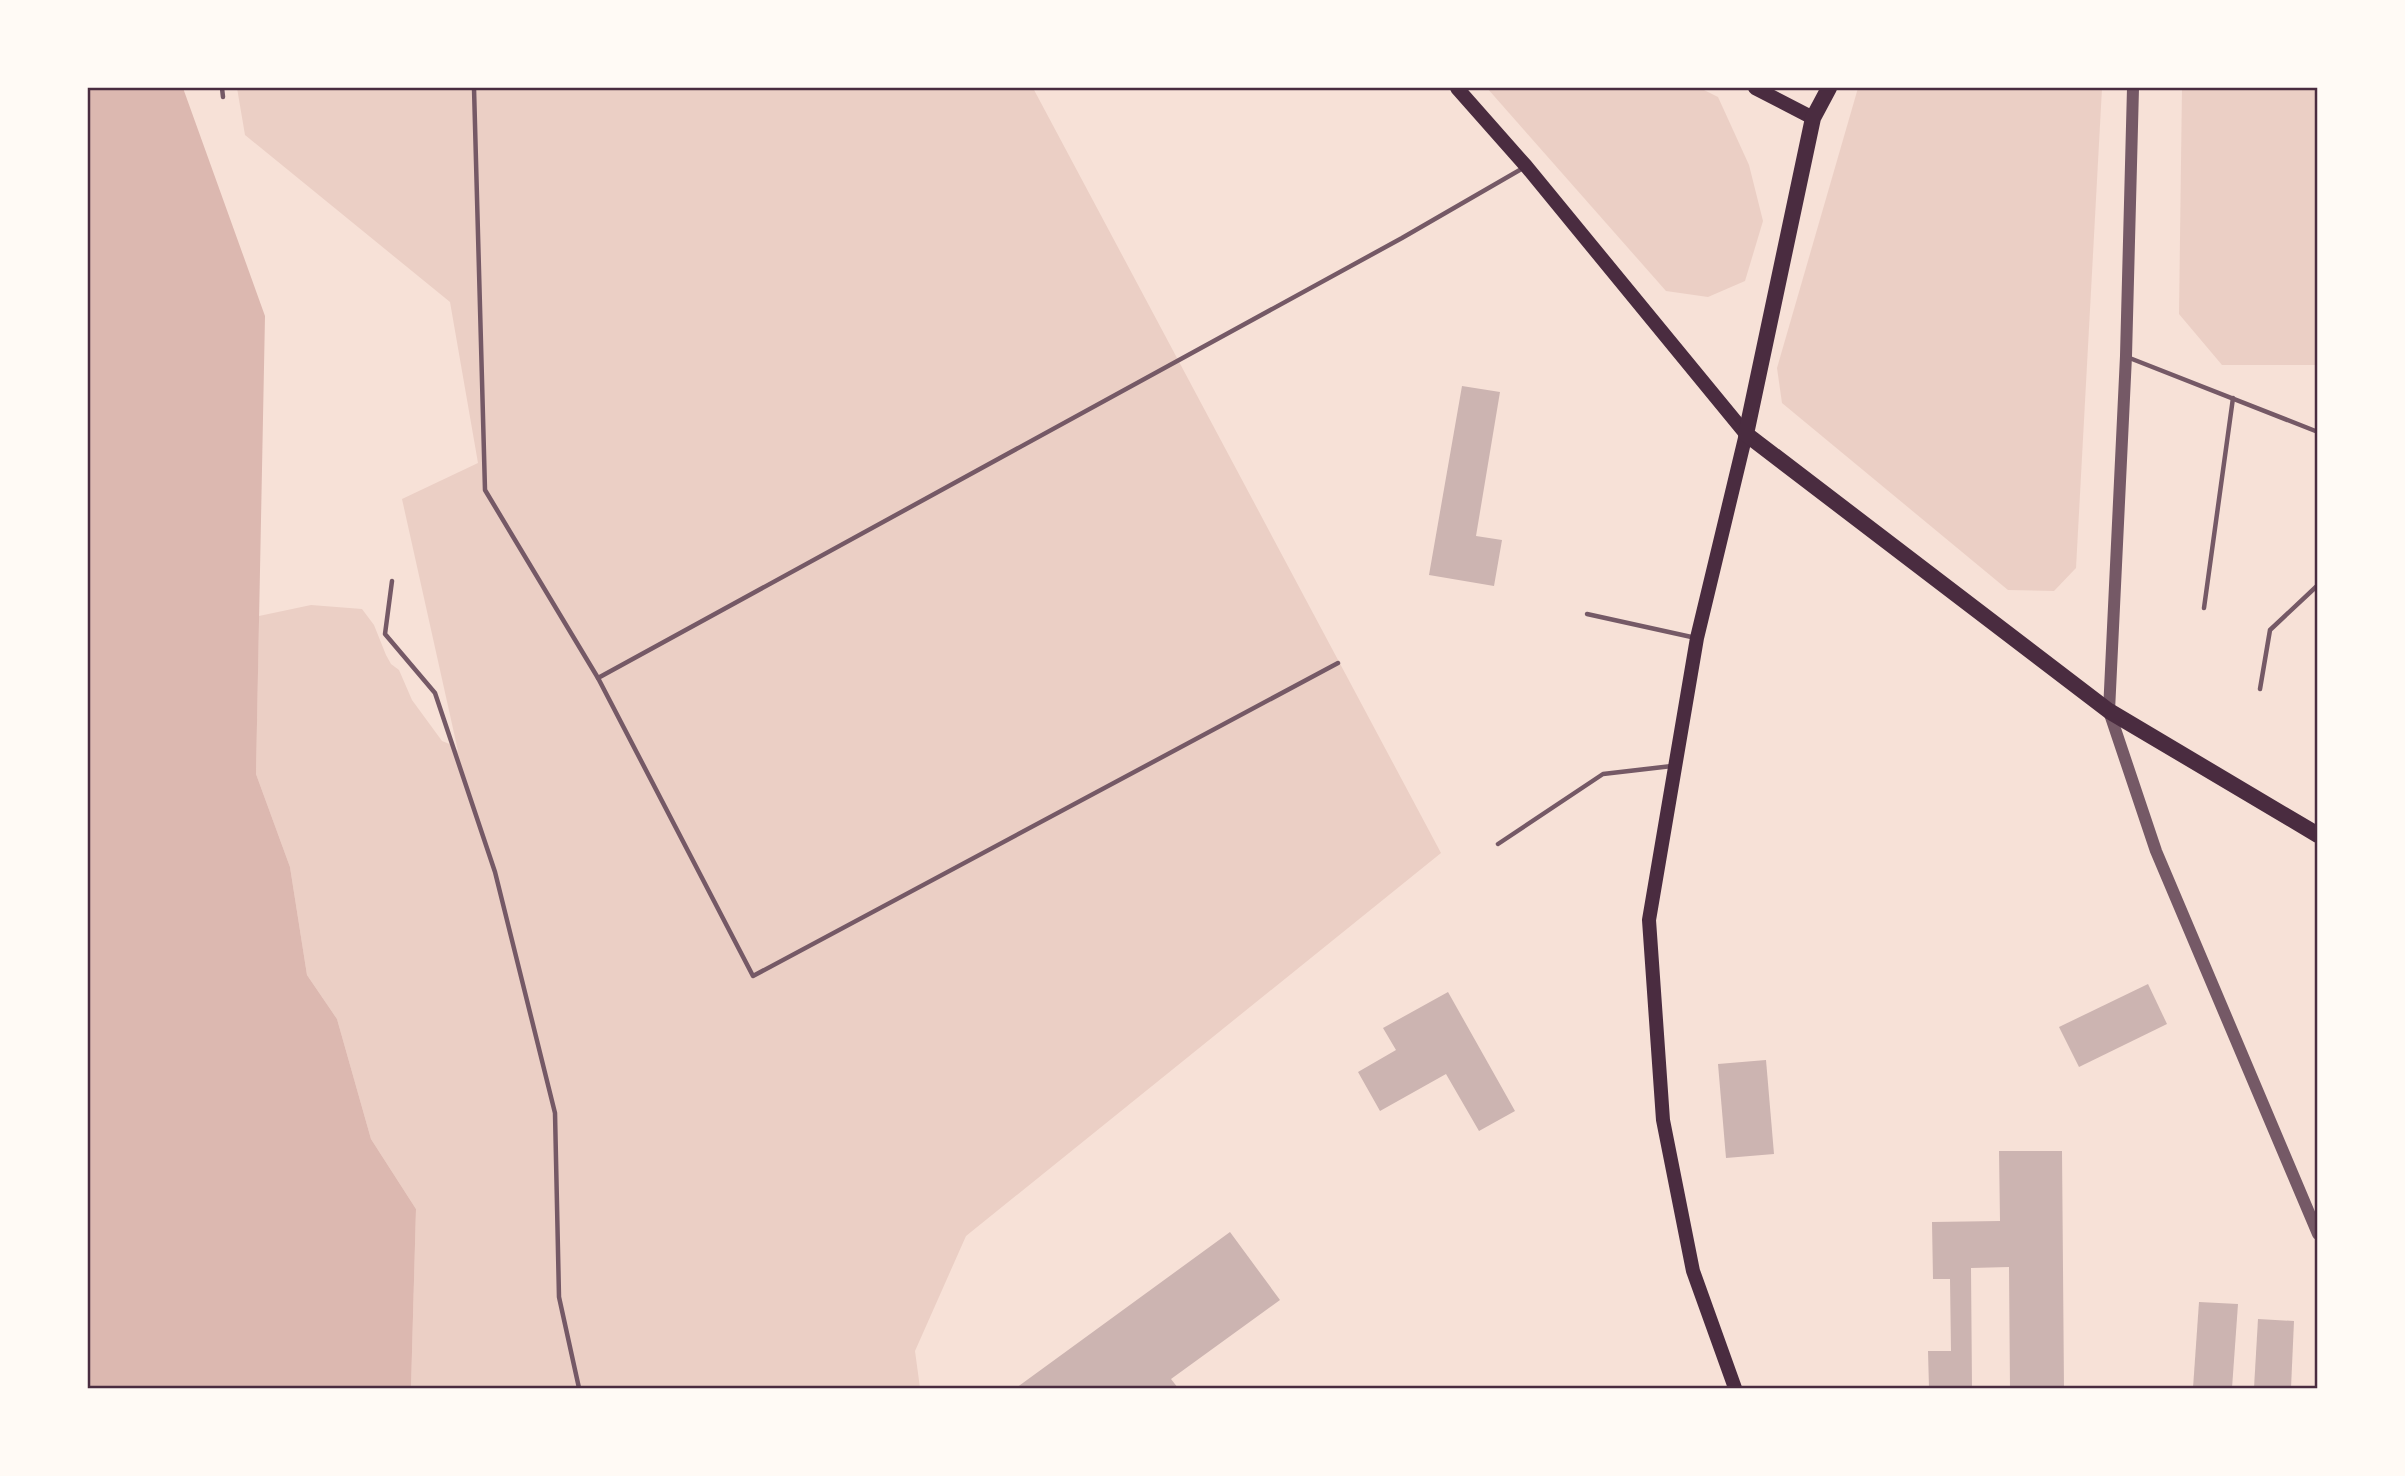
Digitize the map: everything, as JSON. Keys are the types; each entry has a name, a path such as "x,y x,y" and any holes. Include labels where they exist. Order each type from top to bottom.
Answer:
{"main road":[{"path":"1457,88 1526,166 1746,434 2109,711 2318,835"},
{"path":"1755,88 1813,118"},
{"path":"1735,1388 1693,1271 1663,1120 1649,920 1697,638 1746,434 1813,118 1829,88"}],"street":[{"path":"2133,88 2126,356 2109,711 2156,851 2318,1234"}],"lane":[{"path":"222,88 223,97"},
{"path":"474,88 485,490 598,678 753,976 1338,663"},
{"path":"598,678 1402,238 1526,166"},
{"path":"2126,356 2318,432"},
{"path":"2204,608 2232,398"},
{"path":"392,581 385,634 435,693 495,872 555,1113 558,1297 579,1388"},
{"path":"2260,689 2270,630 2318,585"},
{"path":"1587,614 1697,638"},
{"path":"1498,844 1603,774 1675,766"}],"shaded area":[{"path":"88,88 183,88 265,316 256,774 290,867 307,975 337,1019 371,1139 416,1209 411,1388 88,1388"},
{"path":"237,88 1033,88 1441,853 966,1236 915,1351 920,1388 411,1388 416,1209 371,1139 337,1019 307,975 290,867 256,774 259,616 311,605 362,609 374,625 391,664 399,670 412,700 442,741 458,751 402,499 478,463 450,302 245,135"},
{"path":"1487,88 1700,88 1718,97 1749,165 1763,221 1745,281 1708,297 1666,291"},
{"path":"1858,88 2102,88 2076,568 2054,591 2008,590 1782,403 1777,368"},
{"path":"2182,88 2317,88 2317,365 2222,365 2179,314"}],"building":[{"path":"1462,386 1500,392 1476,536 1502,540 1494,586 1429,575"},
{"path":"2148,984 2167,1024 2079,1067 2059,1027"},
{"path":"1448,992 1515,1111 1479,1131 1446,1074 1380,1111 1358,1072 1396,1050 1383,1028"},
{"path":"1766,1060 1774,1154 1726,1158 1718,1064"},
{"path":"1999,1151 2062,1151 2064,1388 2010,1388 2009,1267 1971,1268 1972,1388 1929,1388 1928,1351 1951,1351 1950,1279 1933,1279 1932,1222 2000,1221"},
{"path":"1230,1232 1280,1300 1171,1379 1178,1388 1016,1388"},
{"path":"2199,1302 2238,1304 2232,1388 2193,1388"},
{"path":"2258,1319 2294,1321 2291,1388 2254,1388"}]}
